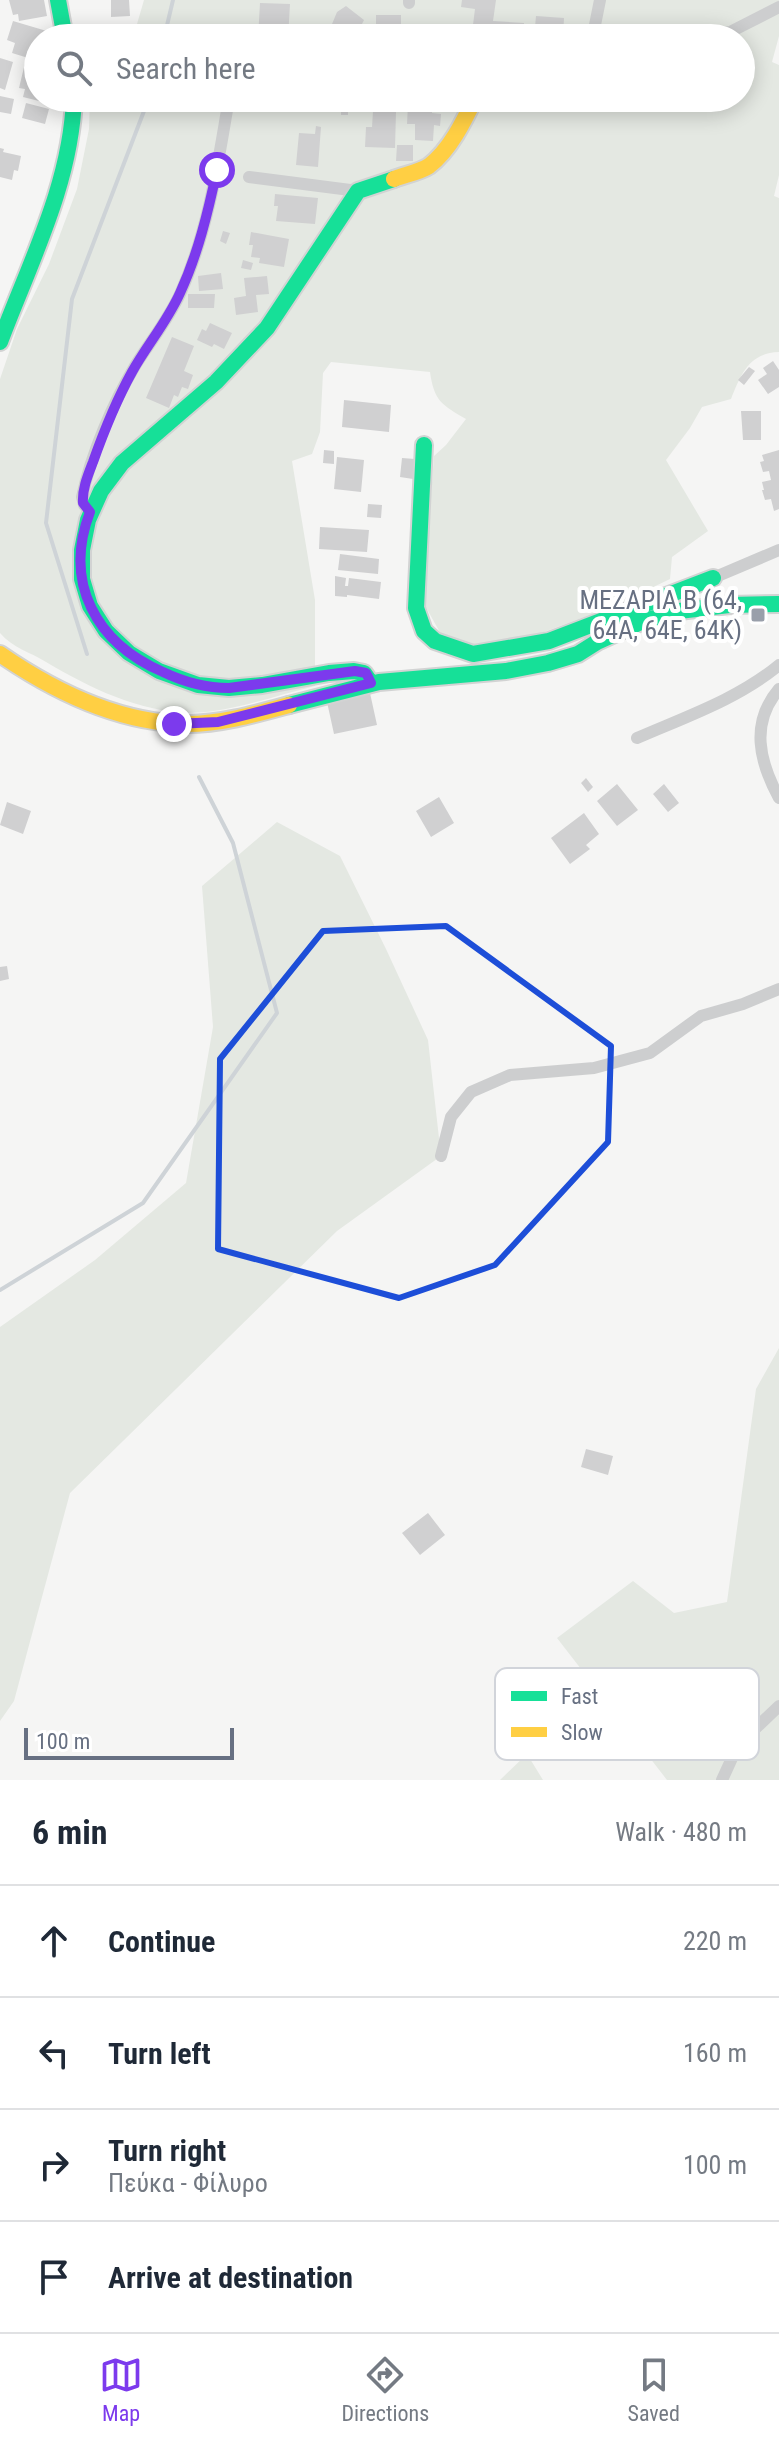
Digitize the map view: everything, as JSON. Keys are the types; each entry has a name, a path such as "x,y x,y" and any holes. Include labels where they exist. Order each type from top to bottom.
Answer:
{"street":[{"path":"58,0 62,24"},
{"path":"593,24 600,0"},
{"path":"746,24 779,7"},
{"path":"0,342 53,204 65,161 73,112"},
{"path":"90,512 82,497 105,427 132,371 174,306 197,250 217,170 227,112"},
{"path":"249,177 358,191 428,167 445,149 468,112"},
{"path":"358,191 267,328 216,382 122,463 110,477 90,512 83,532 80,560 91,610 105,631 134,657 186,682 213,688 238,687 346,671 363,672 371,683"},
{"path":"424,445 416,608 424,631 435,641 473,654 549,641 779,550"},
{"path":"708,607 713,578"},
{"path":"0,654 44,681 102,707 138,718 174,724 218,722 371,683 537,666 583,652 594,644 647,621 679,611 779,604"},
{"path":"637,738 725,699 757,682 779,665"},
{"path":"779,689 765,707 760,727 766,767 779,798"},
{"path":"441,1156 451,1117 471,1092 510,1075 594,1068 650,1053 701,1016 779,989"},
{"path":"759,1725 779,1706"},
{"path":"722,1780 731,1760"}],"highlighted area":[{"path":"446,926 611,1046 608,1142 495,1265 399,1298 218,1249 220,1059 323,931"}],"shaded area":[{"path":"144,0 779,0 779,36 772,62 779,65 779,175 774,196 779,198 779,352 760,356 753,361 743,373 731,399 702,407 666,460 708,531 672,557 670,579 616,605 536,635 469,646 442,636 423,602 434,456 466,419 440,401 430,372 331,362 323,373 320,432 312,454 292,461 315,600 315,686 227,709 192,713 170,711 105,693 16,646 0,633 0,379 17,329 49,264 77,189 90,112 755,112 755,24 137,24"},
{"path":"277,822 340,856 386,949 428,1040 441,1156 337,1231 70,1493 14,1701 0,1721 0,1327 95,1260 186,1183 213,1027 202,886"},
{"path":"779,1348 779,1780 667,1780 652,1760 759,1760 759,1668 580,1668 557,1638 633,1581 674,1613 727,1602 756,1389"},
{"path":"521,1760 531,1760 543,1780 500,1780"}],"building":[{"path":"9,0 44,0 47,16 19,21 18,14 13,15"},
{"path":"111,0 129,0 130,16 111,17"},
{"path":"462,0 496,0 493,21 524,24 473,24 475,9 461,7"},
{"path":"260,3 290,4 289,24 259,24"},
{"path":"346,6 364,20 362,24 332,24 337,12"},
{"path":"376,15 401,15 401,24 376,24"},
{"path":"536,16 564,18 564,24 535,24"},
{"path":"13,21 24,24 24,57 12,53 15,43 7,40"},
{"path":"0,58 13,62 5,90 0,88"},
{"path":"24,67 24,89 19,88"},
{"path":"0,96 14,99 11,114 0,112"},
{"path":"24,110 48,112 45,124 22,118"},
{"path":"373,112 396,112 395,148 365,147 366,127 372,127"},
{"path":"408,112 441,114 440,126 434,125 433,141 415,140 415,124 407,124"},
{"path":"316,126 321,127 318,167 296,165 299,133 315,134"},
{"path":"397,145 413,145 413,161 396,161"},
{"path":"0,148 4,149 3,152 21,156 18,171 14,170 12,180 0,177"},
{"path":"275,194 318,198 315,224 276,221 278,206 274,206"},
{"path":"223,231 230,233 226,244 220,241"},
{"path":"251,232 289,239 284,267 259,263 260,258 251,257"},
{"path":"243,260 253,263 251,270 241,268"},
{"path":"221,273 223,289 199,291 198,276"},
{"path":"267,276 269,294 256,295 258,312 236,315 234,298 246,296 244,278"},
{"path":"188,294 215,294 214,308 188,308"},
{"path":"210,323 232,333 224,349 197,340 202,329 206,331"},
{"path":"172,337 194,346 184,371 193,375 188,389 182,387 178,397 174,395 169,408 146,398"},
{"path":"773,361 779,370 779,387 768,394 758,380 767,374 763,368"},
{"path":"749,367 755,371 744,385 738,380"},
{"path":"344,400 391,405 389,432 342,427"},
{"path":"741,411 761,411 761,440 743,440"},
{"path":"324,450 334,451 334,464 323,463"},
{"path":"779,450 779,509 774,511 771,499 765,500 762,490 762,482 771,480 769,471 763,472 760,462 764,461 762,455"},
{"path":"337,457 364,460 361,492 334,489"},
{"path":"402,458 415,459 413,479 400,477"},
{"path":"368,504 382,505 381,518 367,517"},
{"path":"320,527 369,530 367,552 319,549"},
{"path":"340,554 379,559 378,574 338,570"},
{"path":"335,576 346,578 345,586 348,586 349,578 381,582 379,599 335,596"},
{"path":"370,693 377,725 334,734 327,702"},
{"path":"586,778 593,787 588,792 581,783"},
{"path":"617,784 638,810 617,826 597,801"},
{"path":"664,784 679,803 668,812 653,794"},
{"path":"439,797 454,823 431,837 416,811"},
{"path":"7,802 31,811 23,834 0,825"},
{"path":"584,813 599,834 586,845 590,849 570,864 551,838"},
{"path":"7,966 9,979 0,981 0,967"},
{"path":"586,1449 613,1456 608,1475 581,1467"},
{"path":"428,1513 445,1535 420,1555 402,1533"}],"waterway":[{"path":"167,24 173,0"},
{"path":"87,654 46,523 72,299 144,112"},
{"path":"0,1290 143,1203 277,1013 233,843 199,777"}],"traffic: fast":[{"path":"58,0 62,24"},
{"path":"0,342 57,192 73,112"},
{"path":"371,683 364,673 354,671 229,688 198,685 159,671 129,653 106,631 90,606 82,579 82,550 88,520 101,491 122,463 216,382 267,328 358,191 394,179"},
{"path":"424,445 416,608 424,631 435,641 473,654 549,641 713,578"},
{"path":"289,705 379,682 506,671 548,663 578,654 641,622 679,611 729,605 779,604"}],"traffic: slow":[{"path":"394,179 425,168 437,159 456,135 468,112"},
{"path":"0,654 65,693 137,718 200,724 289,705"}],"place":[{"name":"ΜΕΖΑΡΙΑ B (64, 64Α, 64Ε, 64Κ)","path":"758,615"}],"route":[{"path":"174,724 218,722 371,683 366,673 355,671 229,688 186,682 153,668 114,641 91,610 83,585 81,545 90,512 83,503 85,485 118,399 181,291 197,250 217,170"}]}
